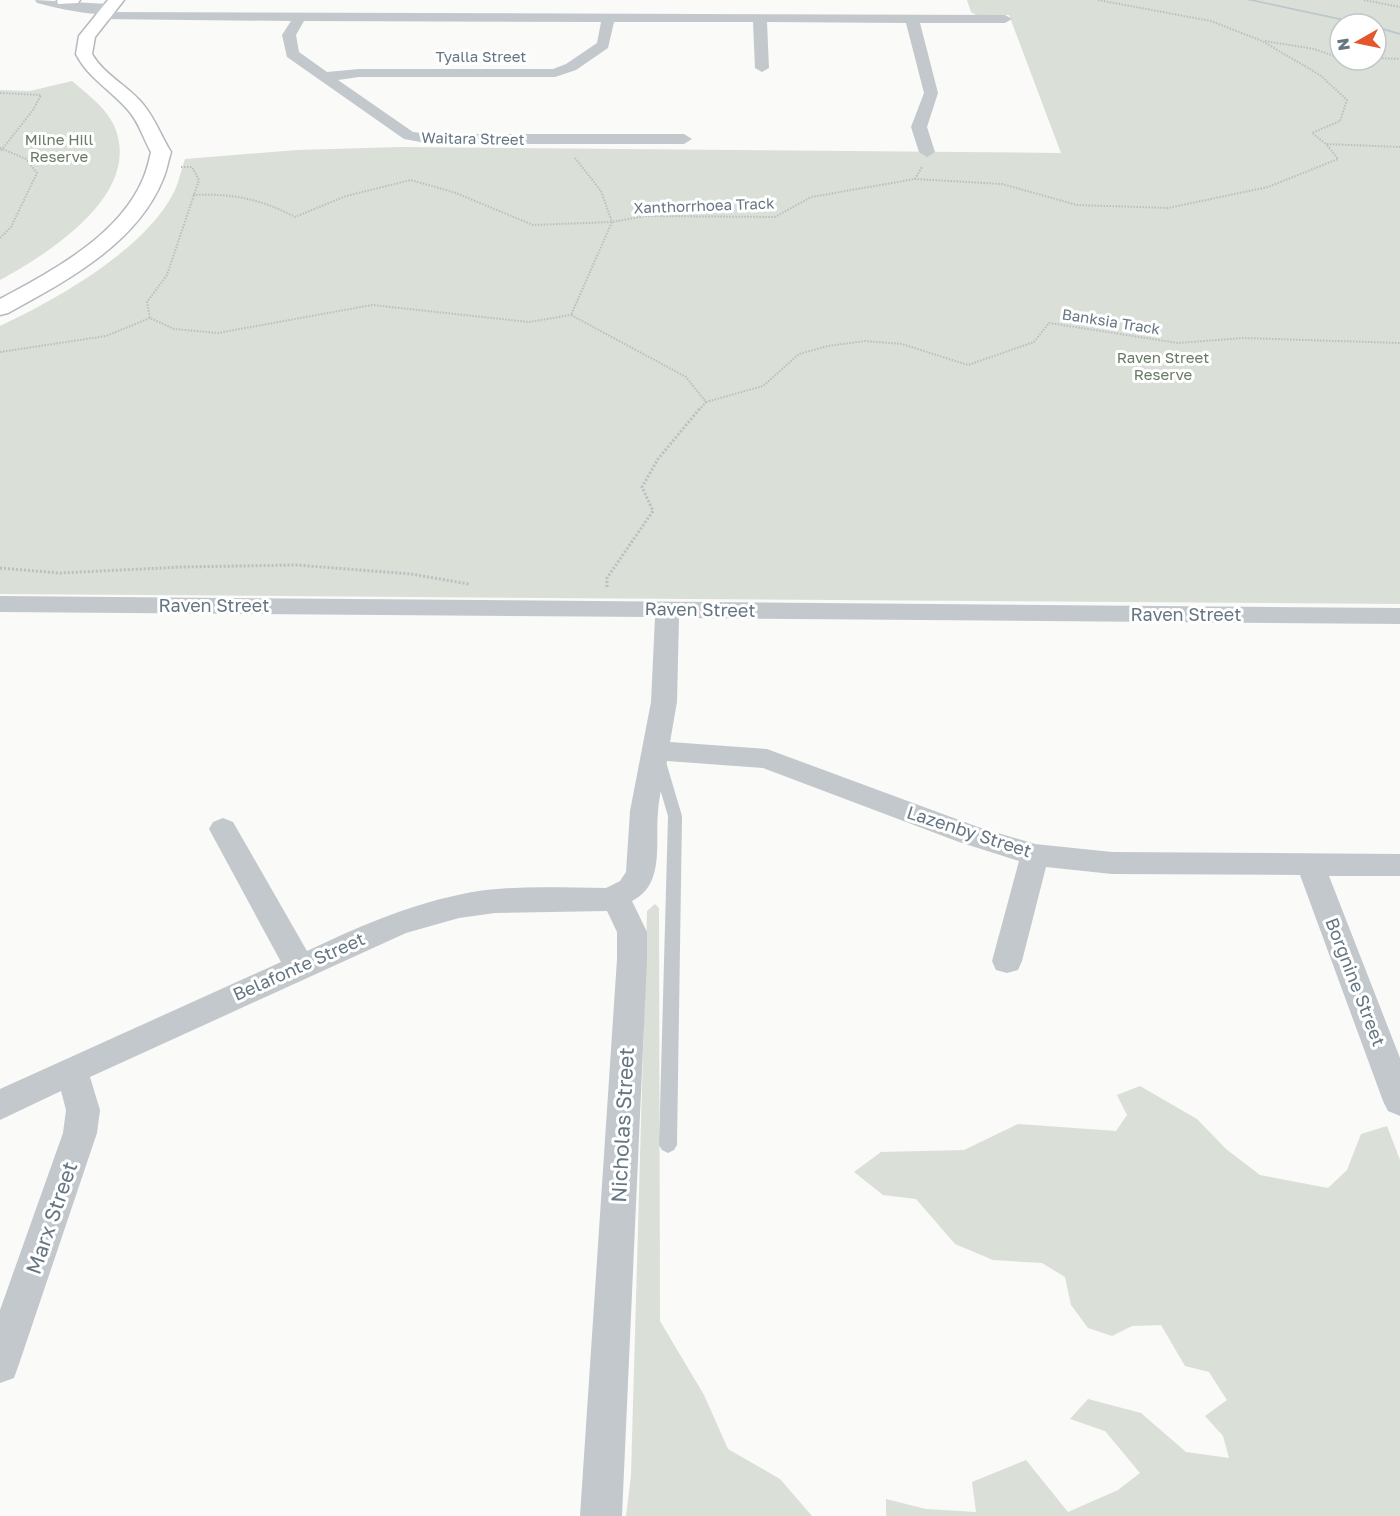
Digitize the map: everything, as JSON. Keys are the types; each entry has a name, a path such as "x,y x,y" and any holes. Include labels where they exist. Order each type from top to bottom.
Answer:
{"main road":[{"path":"0,308 64,271 106,239 132,212 150,187 159,164 161,152 152,138 146,119 136,106 94,70 86,59 84,48 87,36 110,7"},
{"path":"0,298 71,254 112,217 136,183 152,138"}],"street":[{"path":"43,0 67,6 300,17 912,19 956,14 1005,19"},
{"path":"63,0 110,7"},
{"name":"Waitara Street","path":"300,17 289,35 292,54 404,133 417,138 684,139"},
{"name":"Tyalla Street","path":"324,77 359,74 555,73 570,67 603,45 608,18"},
{"path":"760,19 762,68"},
{"path":"912,19 931,93 919,127 927,153"},
{"name":"Raven Street","path":"0,604 1400,616"},
{"path":"615,897 635,885 640,872 644,811 664,702 668,609"},
{"name":"Lazenby Street","path":"655,751 751,756 767,759 969,835 1035,855 1112,864 1400,865"},
{"path":"223,829 300,966"},
{"path":"1007,961 1035,855"},
{"name":"Borgnine Street","path":"1311,864 1400,1101"},
{"name":"Belafonte Street","path":"0,1105 72,1070 398,923 459,906 516,900 594,900 615,897"},
{"name":"Nicholas Street","path":"601,1516 632,958 632,932 615,897"},
{"name":"Marx Street","path":"0,1364 80,1133 83,1110 72,1070"}],"lane":[{"path":"655,751 675,816 668,1145"}],"path":[{"path":"1098,0 1211,21 1262,41 1320,75 1347,100 1340,121 1312,133 1326,144 1400,147"},
{"path":"1364,0 1400,7"},
{"path":"1262,41 1314,49 1328,55"},
{"path":"0,93 41,95 33,110 1,150 27,159 33,163 36,173 11,227 0,238"},
{"path":"560,140 601,191 612,222 571,315"},
{"name":"Xanthorrhoea Track","path":"612,222 645,216 775,217 811,197 915,179 1002,184 1077,205 1168,208 1268,187 1338,159 1326,144"},
{"path":"150,318 147,302 167,275 199,180 192,167 177,167"},
{"path":"193,195 227,193 267,202 295,217 346,196 411,180 456,193 533,225 612,222"},
{"path":"0,352 106,336 150,318 174,329 218,333 372,305 529,322 571,315 686,378 706,402 658,459 642,487 653,511 608,578 604,609"},
{"name":"Banksia Track","path":"706,402 763,386 799,354 828,346 865,341 902,344 968,365 1034,342 1049,323 1178,343 1243,338 1400,343"},
{"path":"0,568 60,573 182,567 296,565 411,574 480,586"}],"green space":[{"name":"Raven Street Reserve","path":"967,0 1400,0 1400,604 0,594 0,326 72,287 120,254 159,215 173,194 185,159 297,150 400,147 1061,153 1009,15 976,15 971,12"},
{"name":"Milne Hill Reserve","path":"72,81 102,108 112,121 120,153 115,176 103,199 65,238 0,280 0,90 30,91"},
{"path":"655,904 659,908 660,1321 704,1395 728,1449 780,1479 812,1516 626,1516 631,1475 647,911"},
{"path":"1140,1086 1197,1119 1226,1149 1260,1175 1328,1188 1347,1170 1361,1134 1387,1126 1400,1160 1400,1516 886,1516 886,1499 926,1509 976,1512 972,1482 1026,1460 1068,1512 1118,1490 1140,1473 1105,1431 1070,1419 1088,1399 1141,1413 1186,1452 1229,1458 1223,1436 1205,1416 1227,1400 1209,1372 1185,1366 1161,1325 1132,1326 1112,1336 1088,1328 1071,1305 1065,1277 1042,1263 993,1260 955,1244 916,1199 883,1195 854,1172 881,1152 964,1150 1018,1124 1116,1131 1127,1115 1117,1095"}],"waterway":[{"path":"1249,0 1328,16"},
{"path":"1388,30 1400,34"}]}
